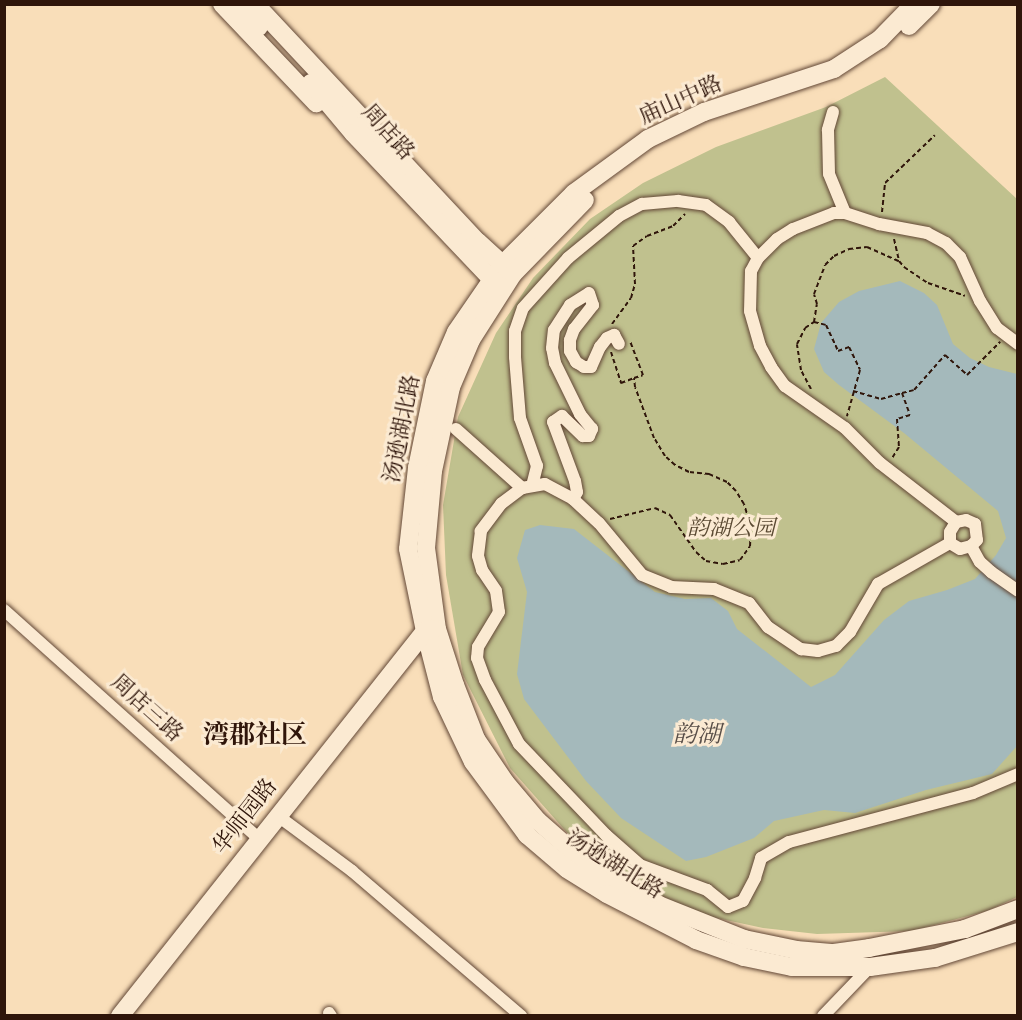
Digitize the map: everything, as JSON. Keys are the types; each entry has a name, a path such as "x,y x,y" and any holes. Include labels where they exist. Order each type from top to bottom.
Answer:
{"street":[{"path":"222,4 287,75 321,107 360,127"},
{"name":"周店路","path":"238,4 301,63 360,127 497,285"},
{"name":"周店路","path":"255,4 301,63"},
{"path":"271,4 342,83 360,127"},
{"name":"庙山中路","path":"497,285 508,269 574,193 648,139 704,112 834,69 880,39 914,4"},
{"name":"庙山中路","path":"508,269 582,202 654,149 708,123 840,80 888,48 931,4"},
{"path":"833,112 828,130 829,174 845,213"},
{"name":"周店路","path":"360,127 508,269"},
{"path":"527,487 537,466 520,418 515,331 523,308 568,258 619,216 642,204 678,201 706,205 729,222 758,258"},
{"path":"956,522 886,467 845,428 785,386 767,360 750,311 751,271 758,258 777,239 811,220 834,213 845,213 879,224 927,233 946,243 960,257 980,301 997,328 1017,344"},
{"name":"汤逊湖北路","path":"497,285 456,332 435,381 423,426 408,549 431,630 442,697 473,762 527,835 567,869 607,894 686,935 744,957 792,967 870,967 935,958 1017,932"},
{"path":"573,499 577,492 575,481 553,423 562,416 583,436 589,436 592,429 580,414 555,363 552,348 554,330 570,305 589,293 593,305 574,329 570,351 576,362 584,367 591,367 607,338 614,335 620,344"},
{"path":"456,429 527,487"},
{"path":"950,543 878,584 850,632 836,646 818,651 801,649 789,644 768,627 749,603 714,590 671,587 642,575 599,523 573,499 545,484 527,487 501,504 481,531 478,556 482,570 496,591 499,612 478,647 477,658 485,680 519,744 578,802 606,835 640,865 707,890 728,907 743,901 755,878 760,858 789,842 973,793 1017,774"},
{"path":"966,520 975,524 977,540 972,546 960,549 950,543 950,532 956,522 966,520"},
{"path":"972,546 981,562 1017,591"},
{"name":"周店三路","path":"4,610 259,839"},
{"name":"汤逊湖北路","path":"431,630 477,739 505,782 538,821 580,858 659,905 744,939 796,950 834,953 965,929 1017,909"},
{"name":"华师园路","path":"120,1016 259,839 431,630"},
{"path":"278,816 352,871 520,1016"},
{"path":"823,1016 870,967 869,948"}],"path":[{"path":"607,338 620,310 631,298 635,284 633,246 647,236 673,226 695,204"},
{"path":"814,393 801,369 797,344 805,328 814,322 818,304 814,294 818,277 825,265 834,256 849,249 867,247 898,261"},
{"path":"814,322 826,326 838,351 849,347 860,370 845,428"},
{"path":"853,391 881,399 914,390 945,355 967,375 1005,336"},
{"path":"630,341 643,375 634,378 621,383 610,350 630,341"},
{"path":"599,523 655,508 670,515 696,552 706,561 723,564 740,560 750,546 751,527 744,504 727,482 709,474 689,472 665,456 654,438 634,378"},
{"path":"886,467 899,447 897,419 910,415 902,393"}],"green space":[{"name":"韵湖公园","path":"885,77 1017,199 1017,897 987,911 911,931 817,934 763,928 698,914 631,880 570,836 510,768 463,675 446,575 443,505 458,417 496,333 533,278 590,219 643,183 716,147 826,107"}],"water":[{"name":"韵湖","path":"900,281 924,293 937,305 953,344 970,358 989,367 1017,374 1017,746 992,774 926,790 855,813 824,810 774,821 754,838 706,857 686,861 621,818 586,781 524,699 517,674 527,592 517,558 525,530 540,525 574,529 655,592 685,599 711,598 728,611 737,629 811,687 835,675 884,620 909,601 975,579 996,555 1006,538 998,511 904,433 824,372 814,349 821,323 839,302 859,291"}],"district":[{"name":"湾郡社区","path":"255,737"}]}
